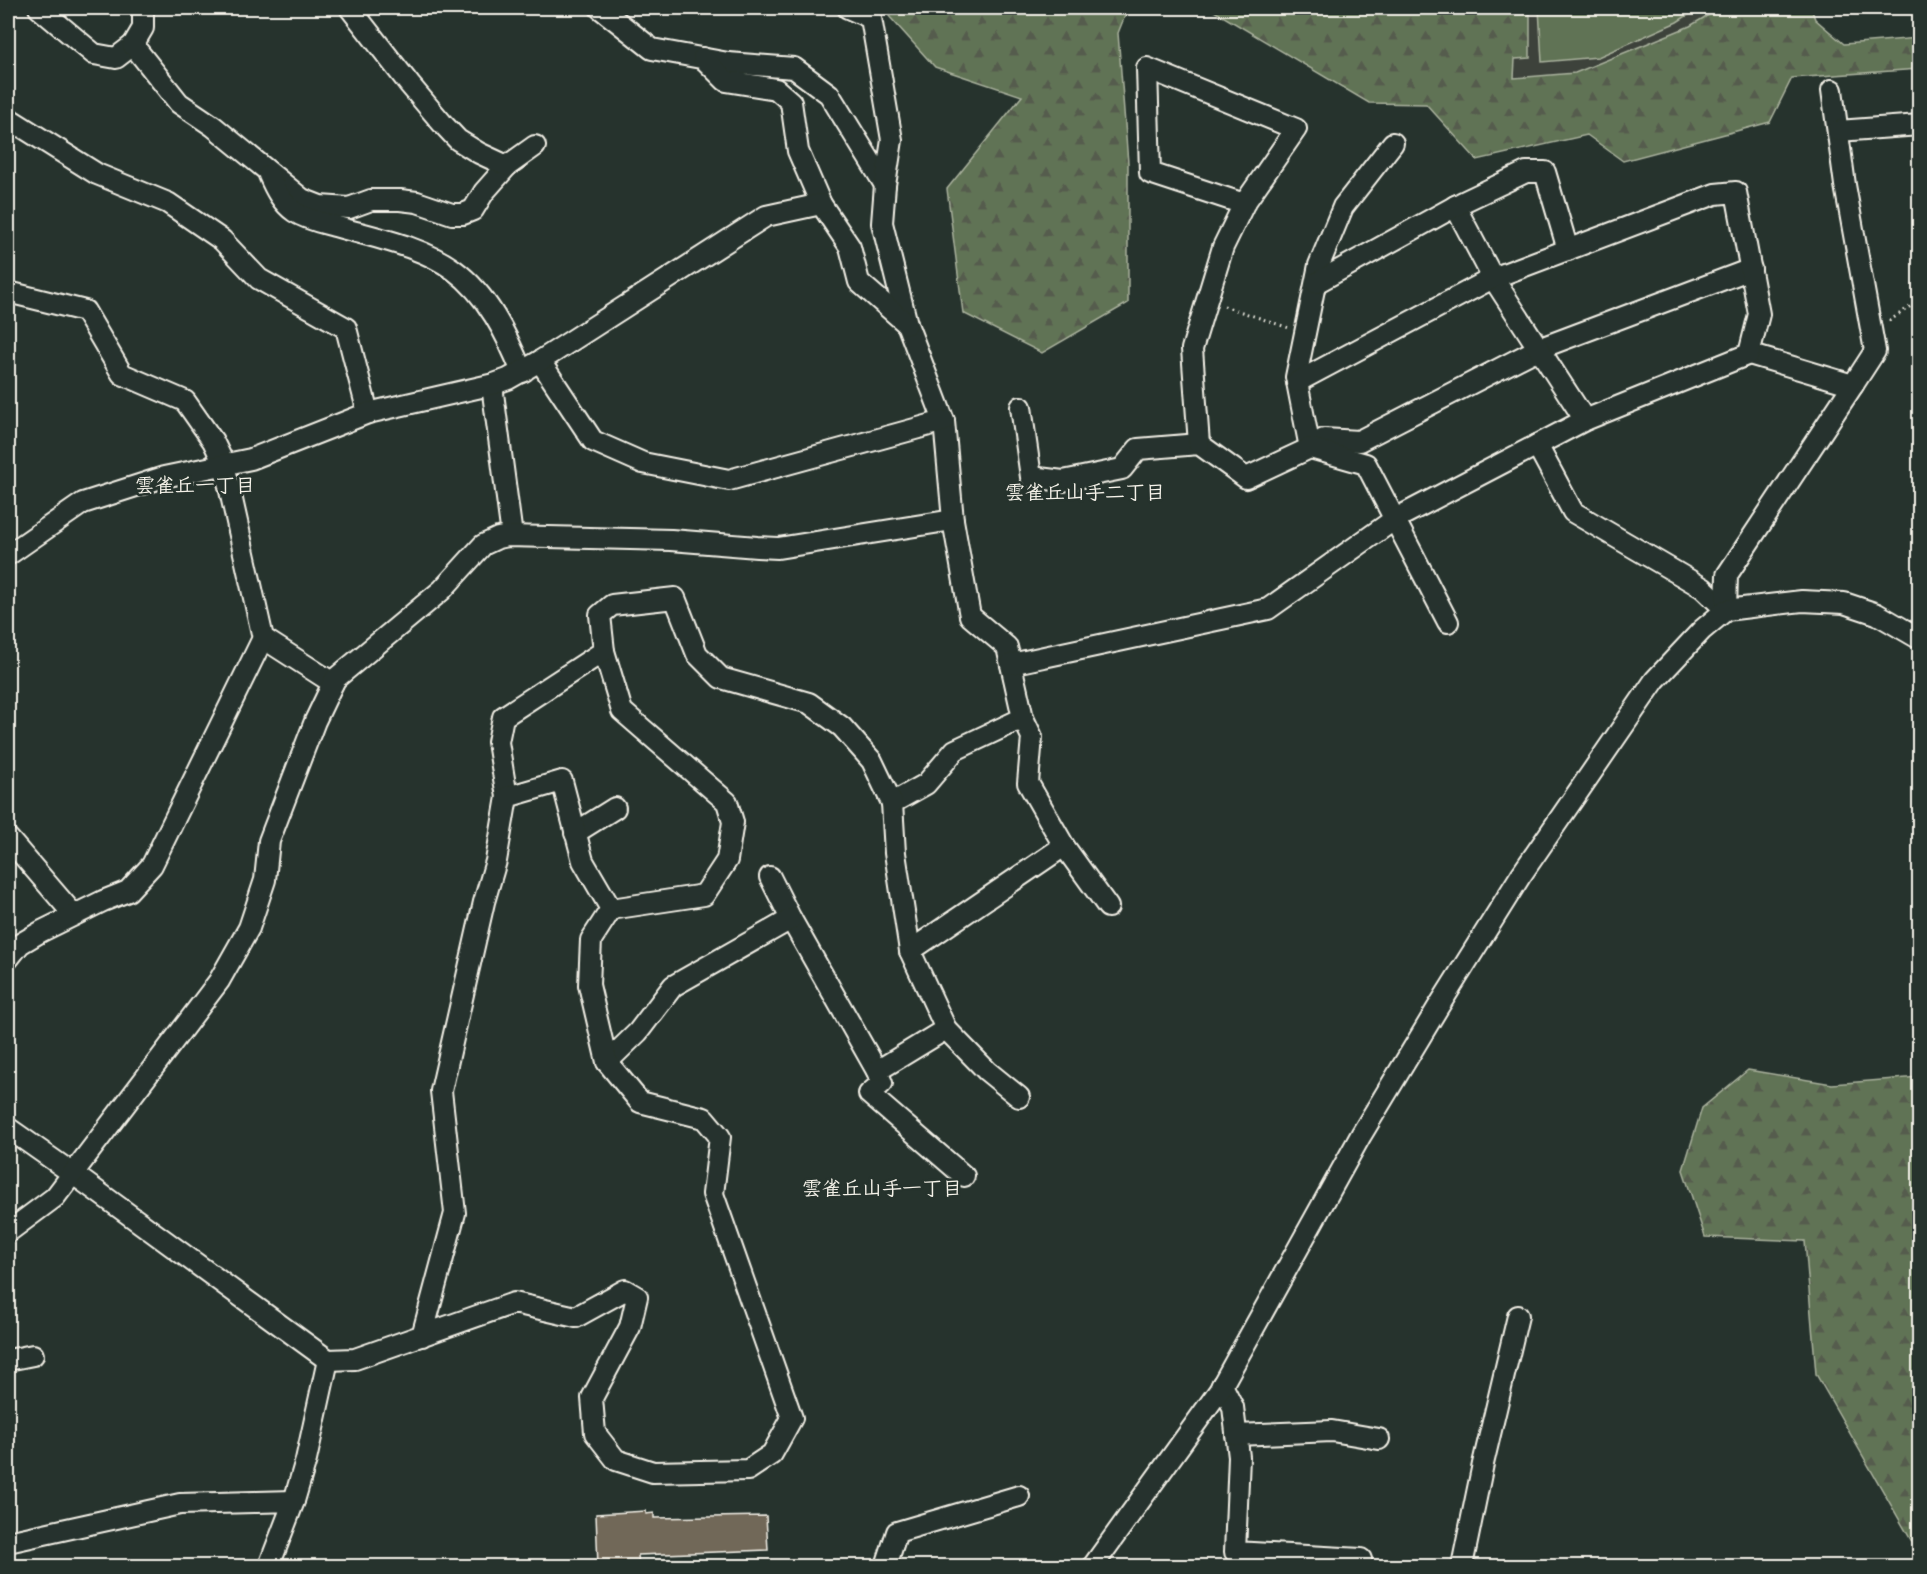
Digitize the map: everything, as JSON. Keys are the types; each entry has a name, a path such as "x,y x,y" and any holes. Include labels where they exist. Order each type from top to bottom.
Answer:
{"street":[{"path":"39,8 94,54 116,58 133,45 143,28 143,8"},
{"path":"350,8 442,123 459,140 479,153 507,166"},
{"path":"600,8 652,49 728,63 794,68 829,93 885,185"},
{"path":"848,8 871,18 892,140 882,223 907,324 944,421 953,520 970,616 1007,647 1023,718 1032,736 1028,783 1064,846 1108,907"},
{"path":"133,45 179,103 213,126 302,199 320,206 349,208 371,200 400,200 417,202 453,214 463,214 473,210 484,192 507,166 536,146"},
{"path":"703,58 726,81 776,89 791,102 798,151 821,204 850,247 859,282 907,324"},
{"path":"1199,444 1192,349 1223,247 1244,204 1296,129 1148,68 1150,173 1244,204"},
{"path":"1726,610 1727,575 1875,351 1845,185 1832,90"},
{"path":"8,118 97,174 168,203 222,240 259,279 346,328 368,412"},
{"path":"1838,131 1920,124"},
{"path":"1310,448 1296,377 1319,265 1343,207 1393,143"},
{"path":"268,172 281,200 295,213 428,255 453,269 472,285 493,314 522,372 766,216 821,204"},
{"path":"1316,283 1455,206 1526,172 1545,172 1568,250"},
{"path":"1297,382 1493,279 1715,194 1736,192 1759,314 1749,354"},
{"path":"1455,206 1493,279 1586,420"},
{"path":"1021,407 1030,477 1063,481 1122,469 1138,449 1199,444 1246,478 1324,439 1359,441 1538,348 1751,269"},
{"path":"8,292 85,311 122,374 185,401 213,441 224,464 263,638 152,865 128,891 42,931 20,944 8,959"},
{"path":"1011,664 1268,609 1395,519 1586,420 1749,354 1853,385"},
{"path":"8,555 83,503 164,477 251,459 368,412 494,384 532,366"},
{"path":"532,366 593,441 643,463 729,480 944,421"},
{"path":"494,384 493,393 512,536"},
{"path":"1537,445 1573,512 1703,588 1726,610"},
{"path":"1310,448 1366,464 1448,622"},
{"path":"8,1232 55,1197 219,981 249,928 265,880 269,841 315,721 335,678 442,590 483,544 512,536 671,540 778,548 953,520"},
{"path":"8,1128 328,1360 355,1359 514,1303 576,1317 625,1290 637,1297 630,1327 592,1398 595,1433 616,1460 654,1472 748,1470 772,1454 792,1418 714,1194 720,1137 704,1118 640,1102 607,1062 589,986 591,940 611,909 704,894 728,860 733,822 726,802 622,711 604,651 600,615 612,605 675,598 697,654 721,678 809,703 842,727 872,761 892,803 895,853 909,951 946,1029 987,1071 1019,1096"},
{"path":"1093,1566 1222,1385 1361,1136 1521,875 1655,680 1702,630 1726,610 1802,601 1844,603 1877,614 1920,639"},
{"path":"263,638 333,683"},
{"path":"422,1336 455,1214 441,1090 484,902 496,861 507,797 498,742 503,717 604,651"},
{"path":"892,803 926,784 955,750 1023,718"},
{"path":"507,797 562,781 583,861 611,909"},
{"path":"575,833 615,808"},
{"path":"8,838 74,915"},
{"path":"909,951 1064,846"},
{"path":"770,877 791,919 878,1071 882,1083 869,1095 964,1176"},
{"path":"607,1062 638,1032 673,987 791,919"},
{"path":"878,1071 946,1029"},
{"path":"1462,1566 1483,1464 1518,1316"},
{"path":"8,1360 33,1355"},
{"path":"269,1566 294,1502 306,1460 328,1360"},
{"path":"1222,1385 1233,1407 1239,1457 1235,1552 1361,1559 1362,1566"},
{"path":"1236,1435 1332,1431 1379,1439"},
{"path":"886,1566 897,1532 1019,1496"},
{"path":"8,1542 180,1503 294,1502"}],"path":[{"path":"1872,333 1920,300"},
{"path":"1207,301 1305,333"}],"shaded area":[{"path":"1504,8 1718,8 1690,26 1575,73 1514,78"}],"green space":[{"path":"892,8 1128,8 1118,33 1128,163 1128,303 1042,353 963,313 947,189 1022,96 935,67 889,16"},
{"path":"1209,8 1530,8 1530,58 1515,59 1514,78 1575,73 1690,26 1720,8 1811,8 1815,19 1844,44 1919,38 1919,69 1792,78 1770,122 1623,161 1587,135 1477,160 1426,104 1369,103"},
{"path":"1539,8 1699,8 1677,22 1598,57 1542,62"},
{"path":"1748,1070 1832,1084 1919,1077 1919,1554 1816,1374 1805,1241 1705,1237 1683,1170 1702,1108"}],"building":[{"path":"646,1511 646,1514 654,1513 654,1518 766,1516 768,1550 638,1555 639,1566 598,1566 596,1514"}],"district":[{"name":"雲雀丘一丁目","path":"195,485"},
{"name":"雲雀丘山手二丁目","path":"1085,492"},
{"name":"雲雀丘山手一丁目","path":"882,1188"}]}
